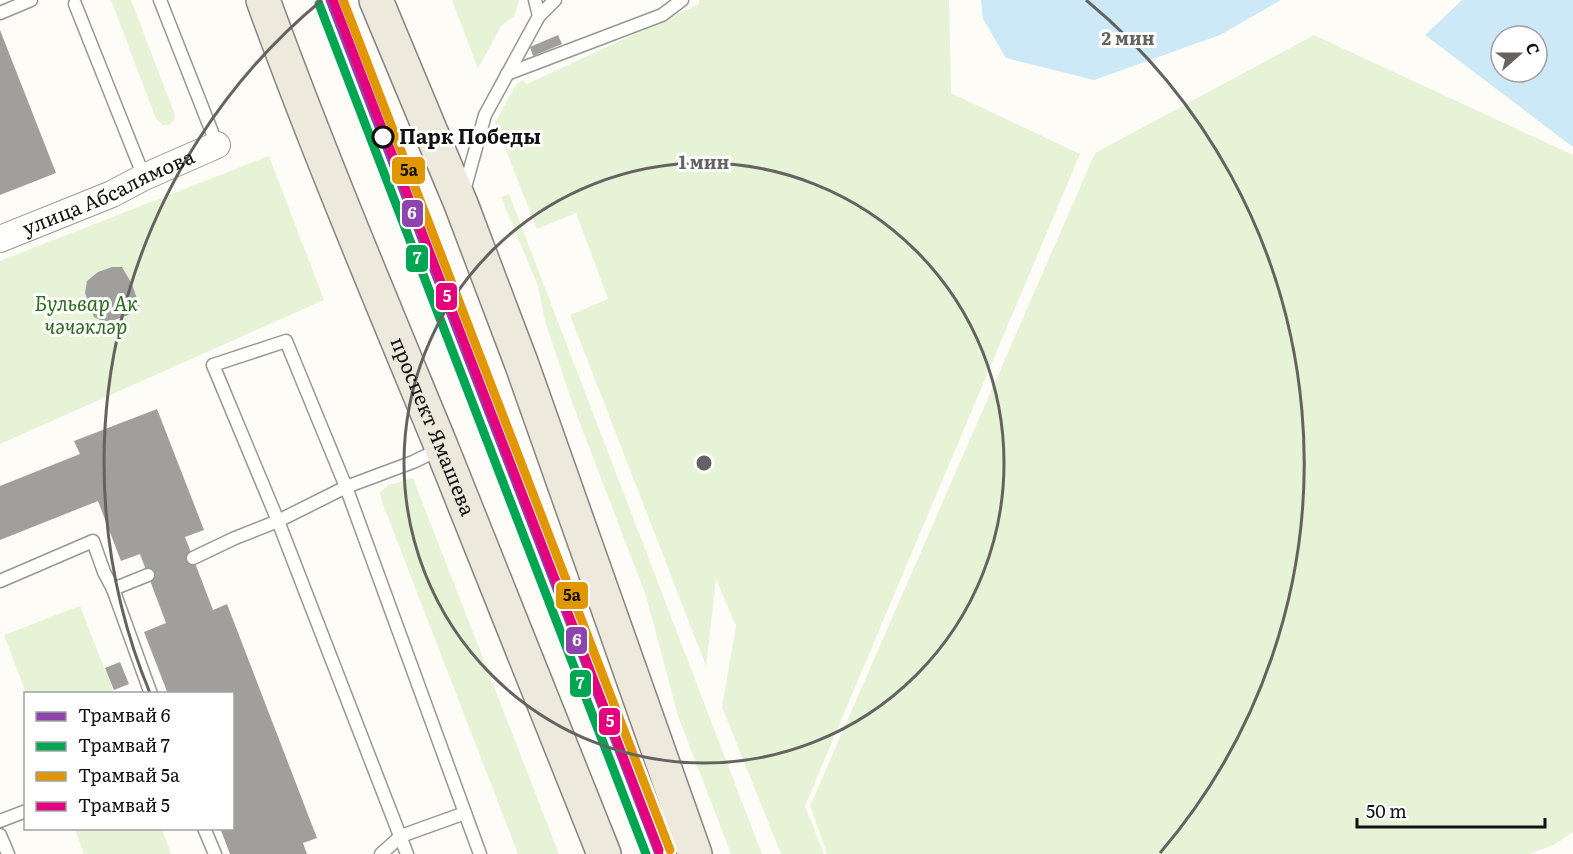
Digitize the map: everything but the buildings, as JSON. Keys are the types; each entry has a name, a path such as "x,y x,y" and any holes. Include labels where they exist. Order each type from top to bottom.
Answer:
{"main road":[{"name":"проспект Ямашева","path":"263,0 327,170 442,448 604,854"},
{"path":"376,0 460,204 522,365 695,854"}],"street":[{"name":"улица Абсалямова","path":"0,239 112,194 144,177 217,145"}],"lane":[{"path":"0,13 31,0"},
{"path":"160,0 217,145"},
{"path":"535,0 539,16"},
{"path":"460,204 485,115 539,16 555,0"},
{"path":"507,74 662,15 682,0"},
{"path":"75,4 144,177"},
{"path":"407,854 278,521 213,365 286,341 346,487 480,854"},
{"path":"193,558 278,521 346,487 413,462 442,448"},
{"path":"0,580 93,541 151,692"},
{"path":"113,589 148,575"},
{"path":"0,821 24,812"},
{"path":"381,854 401,836 465,813"},
{"path":"205,830 215,854"},
{"path":"0,835 8,854"}],"green space":[{"path":"111,0 131,0 175,115 169,125 163,125 156,119"},
{"path":"452,0 519,0 515,15 501,26 478,69"},
{"name":"Парк Победы","path":"699,0 949,0 951,93 1080,154 805,806 824,854 781,854 722,707 736,626 716,579 706,666 570,315 608,299 576,213 537,229 495,123 514,88 522,80 527,84 699,4"},
{"path":"1314,35 1573,155 1573,832 1554,845 1529,854 827,854 810,806 1095,153"},
{"name":"Бульвар Ак чәчәкләр","path":"269,156 324,300 0,444 0,261"},
{"path":"509,194 762,854 731,854 678,716 646,596 573,405 545,321 538,286 501,197"},
{"path":"413,478 559,854 518,854 382,502 380,492 389,485"},
{"path":"80,606 114,692 26,692 4,635"},
{"path":"75,830 162,830 171,854 84,854"}],"water":[{"path":"981,0 1281,0 1220,35 1094,80 1006,58 983,19"},
{"path":"1462,0 1573,0 1573,147 1490,84 1549,84 1549,24 1489,24 1489,83 1425,35"}],"tram line":[{"name":"6","path":"330,0 659,854"},
{"name":"5","path":"333,0 659,850"},
{"name":"5а","path":"343,0 670,850"},
{"name":"7","path":"319,4 646,854"}],"place":[{"name":"Парк Победы","path":"383,137"}]}
